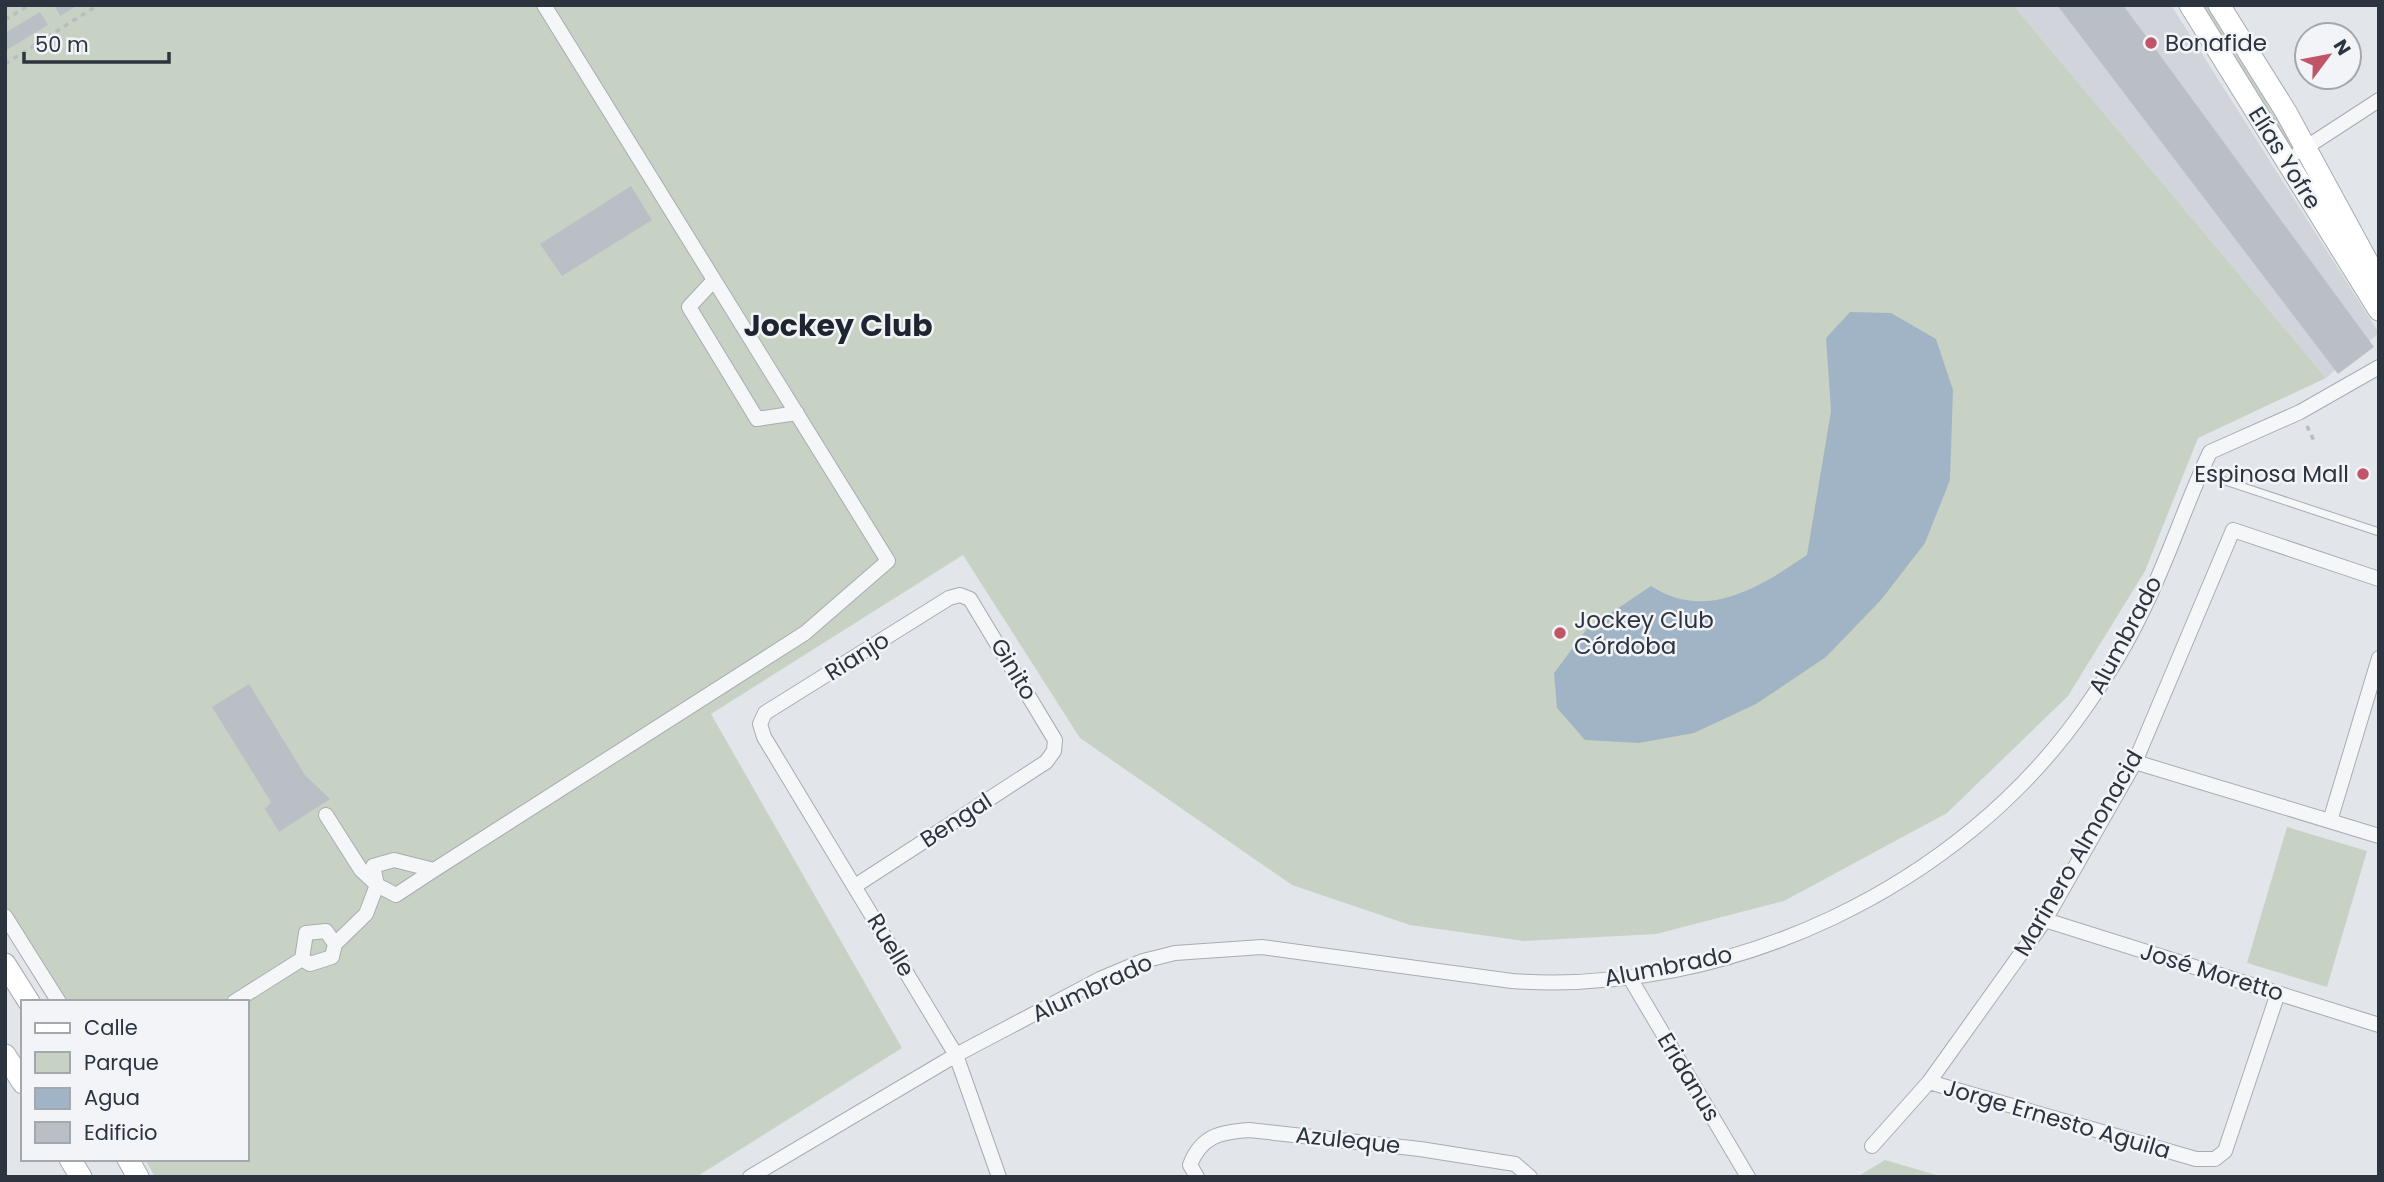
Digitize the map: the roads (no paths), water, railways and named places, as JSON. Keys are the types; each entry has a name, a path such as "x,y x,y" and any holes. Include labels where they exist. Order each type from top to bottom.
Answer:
{"main road":[{"name":"Elías Yofre","path":"2190,5 2379,310"},
{"name":"Elías Yofre","path":"2219,5 2306,147 2379,283"},
{"path":"5,964 28,1000"},
{"path":"5,1055 21,1080"},
{"path":"71,1161 81,1177"},
{"path":"129,1161 138,1177"}],"street":[{"path":"326,815 360,870 377,886 396,895 805,633 888,561 544,5"},
{"path":"2286,160 2379,100"},
{"path":"714,280 690,306 757,419 797,413"},
{"name":"Alumbrado","path":"750,1177 956,1055 1100,979 1143,961 1175,953 1262,947 1512,981 1541,983 1630,978 1732,954 1778,940 1843,914 1929,862 1990,813 2043,761 2085,708 2144,610 2210,452 2300,412 2379,367"},
{"name":"Marinero Almonacid","path":"1872,1146 1929,1082 2045,920 2135,762 2233,530 2379,579"},
{"name":"Rianjo","path":"760,724 765,713 949,597 960,595"},
{"name":"Ginito","path":"960,595 970,599 1014,668 1055,740 1054,751"},
{"path":"2330,821 2379,658"},
{"name":"Ruelle","path":"760,724 764,737 956,1055 999,1177"},
{"name":"Bengal","path":"855,886 1046,762 1054,751"},
{"path":"2135,762 2379,836"},
{"path":"302,959 310,964 332,957 335,944 366,914 377,886 373,866 394,860 434,870"},
{"path":"5,916 58,1000"},
{"name":"José Moretto","path":"2045,920 2379,1025"},
{"path":"237,1000 302,959 306,933 326,930 335,944"},
{"name":"Eridanus","path":"1630,978 1748,1177"},
{"name":"Jorge Ernesto Aguila","path":"1929,1082 2196,1159 2215,1159 2225,1151 2278,993"},
{"name":"Azuleque","path":"1196,1177 1190,1165 1196,1150 1208,1137 1227,1131 1249,1130 1420,1149 1515,1164 1531,1177"}],"lane":[{"path":"2200,473 2379,532"}],"water":[{"path":"1850,312 1891,313 1936,339 1953,390 1950,480 1925,543 1881,600 1826,657 1756,704 1694,733 1639,743 1585,740 1557,708 1554,673 1587,629 1651,586 1672,596 1692,601 1712,600 1751,588 1807,555 1831,411 1826,338"}],"place":[{"name":"Bonafide","path":"2151,43"},
{"name":"Espinosa Mall","path":"2363,474"},
{"name":"Jockey Club Córdoba","path":"1560,633"}],"district":[{"name":"Jockey Club","path":"838,325"}]}
